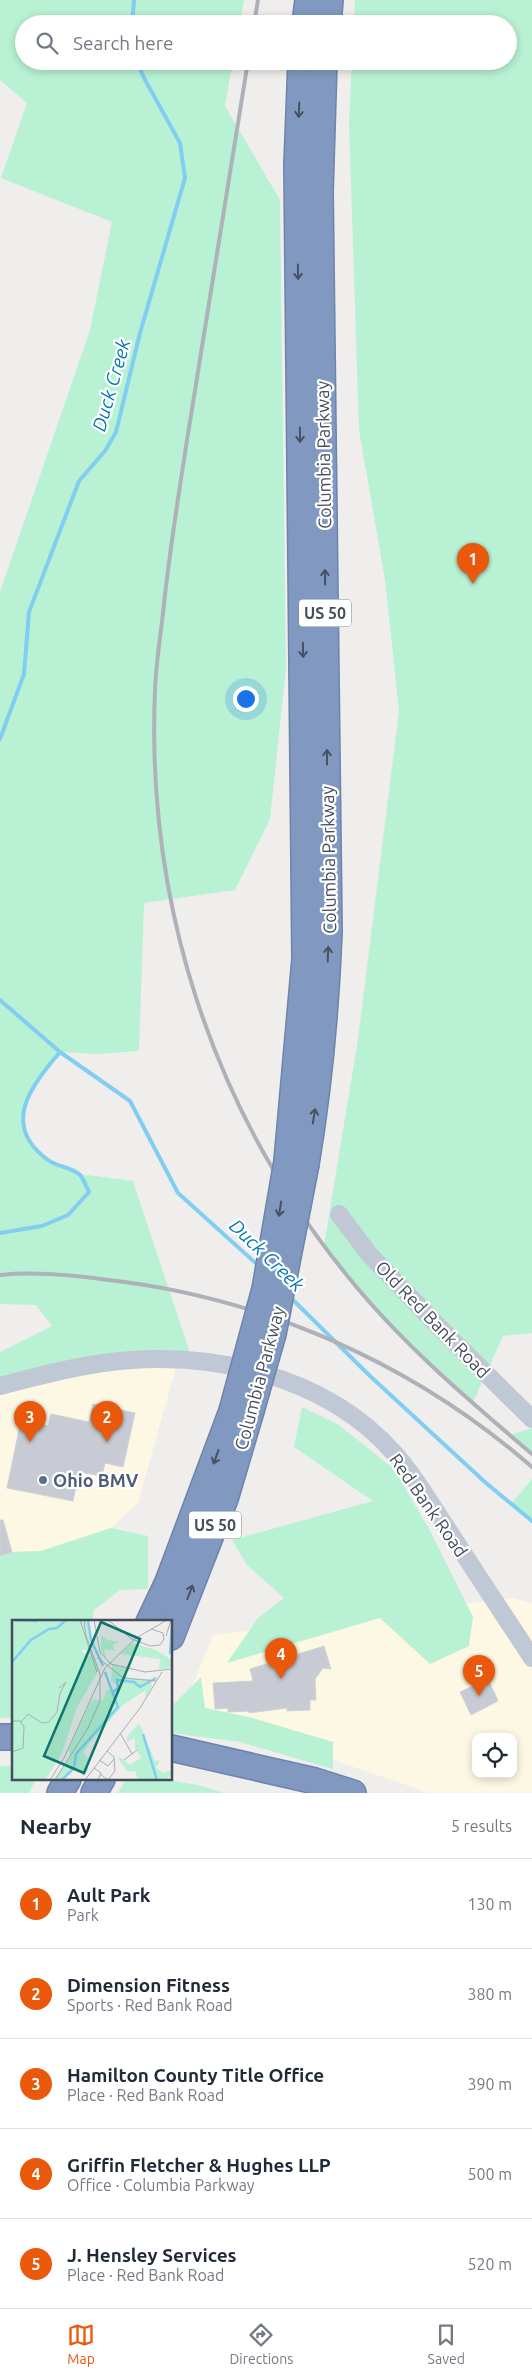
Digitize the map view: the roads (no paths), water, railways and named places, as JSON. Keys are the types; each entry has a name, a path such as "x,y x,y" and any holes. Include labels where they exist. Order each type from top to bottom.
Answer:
{"highway":[{"path":"306,15 308,0"},
{"path":"329,15 330,0"},
{"name":"Columbia Parkway","path":"150,1620 204,1488 242,1411 273,1334 297,1162 306,959 297,164 301,70"},
{"name":"Columbia Parkway","path":"297,1162 317,1099 325,1024 329,932 320,192 324,70"},
{"name":"Columbia Parkway","path":"172,1634 225,1499 242,1411"},
{"path":"172,1748 306,1779 353,1793"},
{"path":"172,1762 306,1793"},
{"path":"94,1793 101,1780"}],"street":[{"name":"Old Red Bank Road","path":"339,1214 375,1260 438,1326 526,1408"},
{"name":"Red Bank Road","path":"0,1386 69,1368 105,1363 178,1360 214,1364 272,1376 302,1386 329,1400 374,1432 410,1472 532,1658"}],"waterway":[{"name":"Duck Creek","path":"133,15 134,0"},
{"name":"Duck Creek","path":"0,739 24,674 29,612 79,481 105,451 116,432 140,333 185,178 180,143 141,70"},
{"name":"Duck Creek","path":"0,1000 60,1052 130,1101 178,1193 260,1267"},
{"path":"0,1233 42,1226 68,1215 89,1192 83,1179 77,1172 48,1160 34,1147 26,1133 23,1119 25,1106 31,1092 39,1078 60,1052"},
{"name":"Duck Creek","path":"290,1297 370,1376 486,1483 532,1521"}],"railway":[{"path":"256,15 258,0"},
{"path":"247,70 180,486 156,671 155,769 162,847 176,924 196,999 224,1071 258,1142 298,1209 345,1273 388,1322 434,1368 532,1454"},
{"path":"0,1275 27,1273 69,1275 167,1289 224,1302 280,1320 335,1342 387,1367 438,1397 486,1430 532,1467"}],"place":[{"name":"Ault Park","path":"473,584"},
{"name":"Hamilton County Title Office","path":"30,1442"},
{"name":"Dimension Fitness","path":"107,1442"},
{"name":"Ohio BMV","path":"43,1480"},
{"name":"Griffin Fletcher & Hughes LLP","path":"281,1679"},
{"name":"J. Hensley Services","path":"479,1696"}]}
